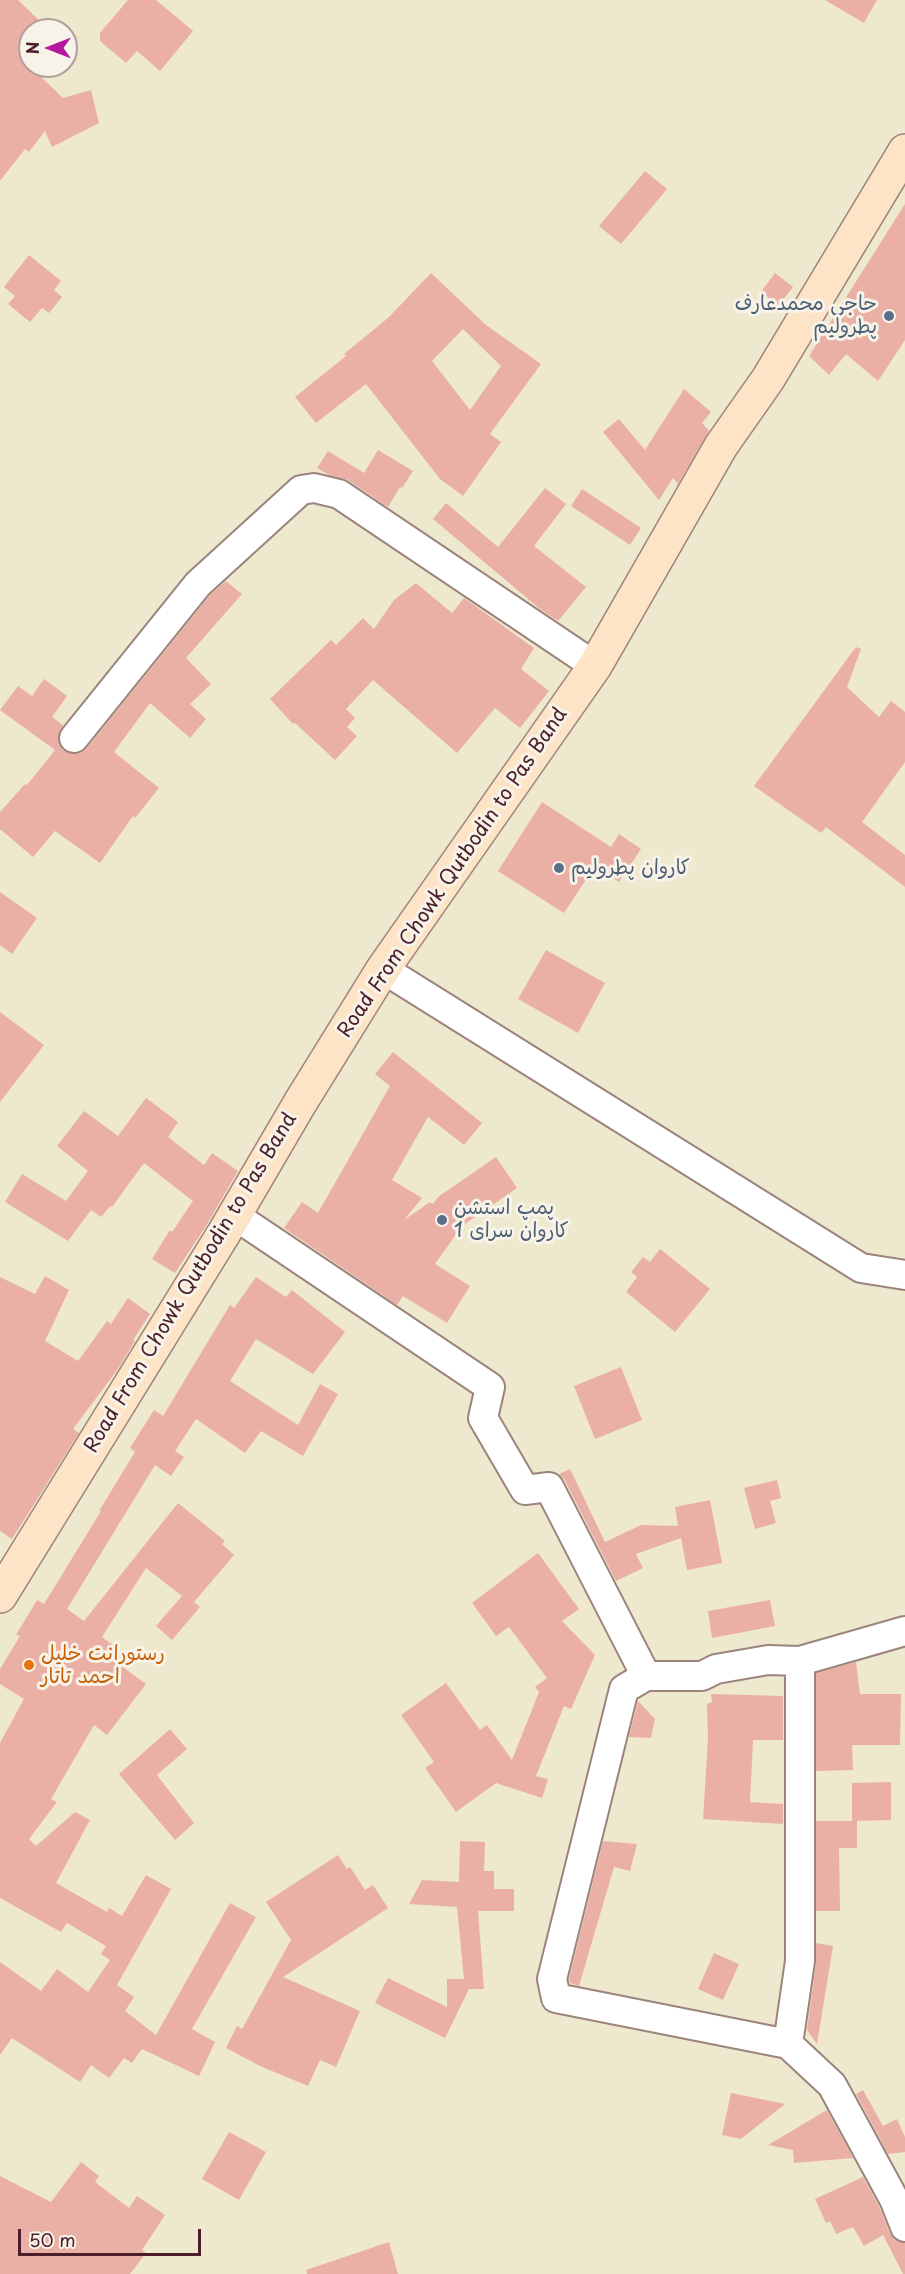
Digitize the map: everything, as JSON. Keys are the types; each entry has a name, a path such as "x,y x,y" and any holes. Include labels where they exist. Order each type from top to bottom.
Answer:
{"main road":[{"name":"Road From Chowk Qutbodin to Pas Band","path":"0,1596 383,969 595,666 721,446 768,379 905,151"}],"street":[{"path":"74,738 198,584 302,490 314,488 339,494 595,666"},
{"path":"383,969 861,1268 905,1275"},
{"path":"234,1215 490,1387 483,1418 525,1490 549,1488 646,1676"},
{"path":"905,1632 800,1661 768,1660 716,1669 702,1676 646,1676 624,1689 552,1979 556,1998 788,2044 832,2085 894,2199 905,2227"},
{"path":"788,2044 800,1961 800,1661"}],"building":[{"path":"0,0 18,0 37,18 18,18 18,78 42,78 63,98 91,90 99,123 52,147 45,131 29,152 25,149 0,181"},
{"path":"128,0 156,0 193,31 160,71 137,51 126,63 100,41 100,33"},
{"path":"825,0 877,0 864,23"},
{"path":"645,171 667,189 621,244 599,226"},
{"path":"905,204 905,340 878,381 846,354 829,375 809,356"},
{"path":"29,255 61,281 54,290 62,297 49,313 42,308 30,322 8,304 15,296 4,287"},
{"path":"431,273 486,325 541,364 490,434 501,442 463,496 440,479 366,384 316,423 295,397 388,318","holes":["463,329 501,366 470,410 432,361"]},
{"path":"775,273 793,287 779,305 761,292"},
{"path":"684,389 711,412 702,423 709,431 678,484 673,478 659,500 603,432 619,419 645,450"},
{"path":"378,450 413,471 388,507 348,480 329,475 317,468 328,451 364,473"},
{"path":"545,488 566,504 534,546 586,587 558,621 540,609 433,519 446,503 498,547"},
{"path":"582,489 641,528 630,545 571,506"},
{"path":"226,581 242,594 186,658 211,684 190,704 206,719 190,738 150,703 114,752 159,788 135,818 133,816 100,863 55,831 33,857 0,829 0,812 25,784 27,785 55,750 0,710 18,686 32,696 44,679 67,696 52,717 63,725 58,735 59,744 63,750 71,754 80,753 87,748 210,595"},
{"path":"416,583 452,613 464,598 534,648 521,669 549,691 520,728 495,708 457,753 373,680 346,709 355,718 347,727 357,736 335,760 295,723 293,724 270,699 331,640 336,645 363,618 374,629 394,600"},
{"path":"856,647 861,649 847,687 879,717 891,701 905,712 905,762 862,822 905,855 905,887 826,827 821,833 754,786"},
{"path":"542,802 611,847 619,834 641,849 619,882 595,866 564,913 498,871"},
{"path":"0,892 37,918 12,954 0,945"},
{"path":"546,950 605,983 578,1033 518,999"},
{"path":"0,1012 44,1045 0,1102"},
{"path":"393,1052 482,1123 464,1145 428,1117 392,1180 422,1198 404,1220 430,1202 433,1204 438,1197 496,1157 517,1188 462,1226 435,1264 470,1286 447,1323 403,1296 397,1305 284,1228 302,1202 318,1213 390,1086 375,1074"},
{"path":"146,1098 178,1122 168,1137 204,1165 212,1153 238,1171 175,1273 152,1259 170,1230 172,1232 193,1201 144,1163 112,1207 110,1206 101,1217 91,1210 68,1241 5,1202 22,1174 66,1201 88,1171 57,1146 84,1111 118,1136"},
{"path":"660,1249 710,1289 675,1332 626,1292 637,1277 631,1272 643,1257 650,1262"},
{"path":"45,1276 69,1290 45,1341 78,1361 107,1321 111,1324 128,1298 150,1314 118,1369 73,1429 79,1433 12,1539 0,1531 0,1277 35,1294"},
{"path":"256,1277 286,1297 292,1290 345,1332 313,1374 256,1339 230,1381 298,1425 320,1384 338,1394 303,1456 261,1431 245,1453 196,1419 175,1451 184,1457 171,1476 155,1465 67,1609 84,1621 178,1503 225,1541 222,1544 234,1555 194,1602 200,1607 172,1640 156,1626 182,1596 146,1568 102,1637 127,1655 120,1665 146,1684 107,1735 94,1725 51,1799 57,1802 29,1839 36,1846 75,1812 90,1820 56,1883 107,1912 109,1908 122,1916 146,1875 171,1889 117,1985 134,1997 125,2011 156,2035 230,1903 256,1917 192,2029 215,2042 199,2076 142,2049 132,2063 124,2058 109,2078 91,2065 80,2082 12,2038 0,2055 0,1962 41,1991 57,1969 88,1992 110,1960 101,1954 106,1946 67,1923 61,1932 0,1898 0,1743 24,1699 0,1684 0,1669 20,1636 16,1635 37,1600 44,1604 101,1511 99,1511 135,1452 130,1448 154,1410 163,1416 230,1305 234,1308"},
{"path":"621,1367 642,1420 595,1439 574,1386"},
{"path":"570,1469 605,1542 641,1525 678,1526 675,1507 710,1500 722,1563 687,1570 681,1538 636,1554 643,1568 616,1581 564,1479 559,1474"},
{"path":"777,1480 781,1498 770,1501 776,1523 755,1529 744,1488"},
{"path":"538,1553 579,1609 562,1621 595,1655 571,1709 564,1706 536,1776 548,1779 542,1798 496,1783 456,1812 425,1768 434,1762 401,1715 446,1683 480,1730 487,1725 512,1760 539,1692 535,1687 547,1678 509,1627 496,1636 472,1603"},
{"path":"770,1600 775,1626 712,1638 708,1611"},
{"path":"856,1662 860,1694 901,1694 900,1745 852,1745 853,1770 816,1771 816,1673"},
{"path":"711,1694 783,1696 783,1740 753,1740 750,1802 783,1804 783,1824 703,1819 708,1738 707,1704 712,1702"},
{"path":"638,1701 655,1719 651,1738 629,1737"},
{"path":"170,1729 187,1749 157,1775 194,1823 175,1840 119,1774"},
{"path":"891,1782 891,1820 852,1821 852,1783"},
{"path":"816,1821 857,1821 857,1848 839,1848 840,1911 816,1911"},
{"path":"460,1841 485,1842 484,1871 494,1871 494,1889 514,1889 514,1911 478,1911 484,1989 469,1989 445,2038 375,2003 388,1978 447,2007 447,1979 464,1979 457,1907 409,1904 422,1880 459,1882"},
{"path":"603,1841 637,1844 630,1871 614,1867 579,1986 570,1983 569,1979"},
{"path":"338,1855 347,1869 350,1867 365,1890 373,1885 388,1908 283,1977 360,2011 336,2067 320,2060 308,2086 260,2066 226,2048 237,2026 242,2029 291,1940 266,1902"},
{"path":"816,1943 833,1946 817,2044 807,2030 816,1963"},
{"path":"714,1953 739,1964 723,2000 698,1989"},
{"path":"863,2090 883,2126 897,2119 905,2137 905,2152 888,2154 856,2094"},
{"path":"731,2093 785,2104 741,2139 722,2135"},
{"path":"827,2110 853,2158 794,2163 793,2150 768,2145"},
{"path":"229,2132 266,2152 239,2200 202,2179"},
{"path":"81,2162 99,2176 95,2182 129,2208 137,2196 165,2215 142,2250 146,2253 130,2274 0,2274 0,2176 51,2202"},
{"path":"863,2177 879,2206 890,2234 895,2240 905,2243 905,2274 883,2235 864,2246 853,2227 836,2234 830,2221 826,2223 815,2199"},
{"path":"389,2242 398,2274 307,2274 306,2270"}],"place":[{"name":"حاجی محمدعارف پطرولیم","path":"889,316"},
{"name":"کاروان پطرولیم","path":"559,868"},
{"name":"پمپ استشن کاروان سرای 1","path":"442,1220"},
{"name":"رستورانت خلیل احمد تاتار","path":"29,1665"}]}
